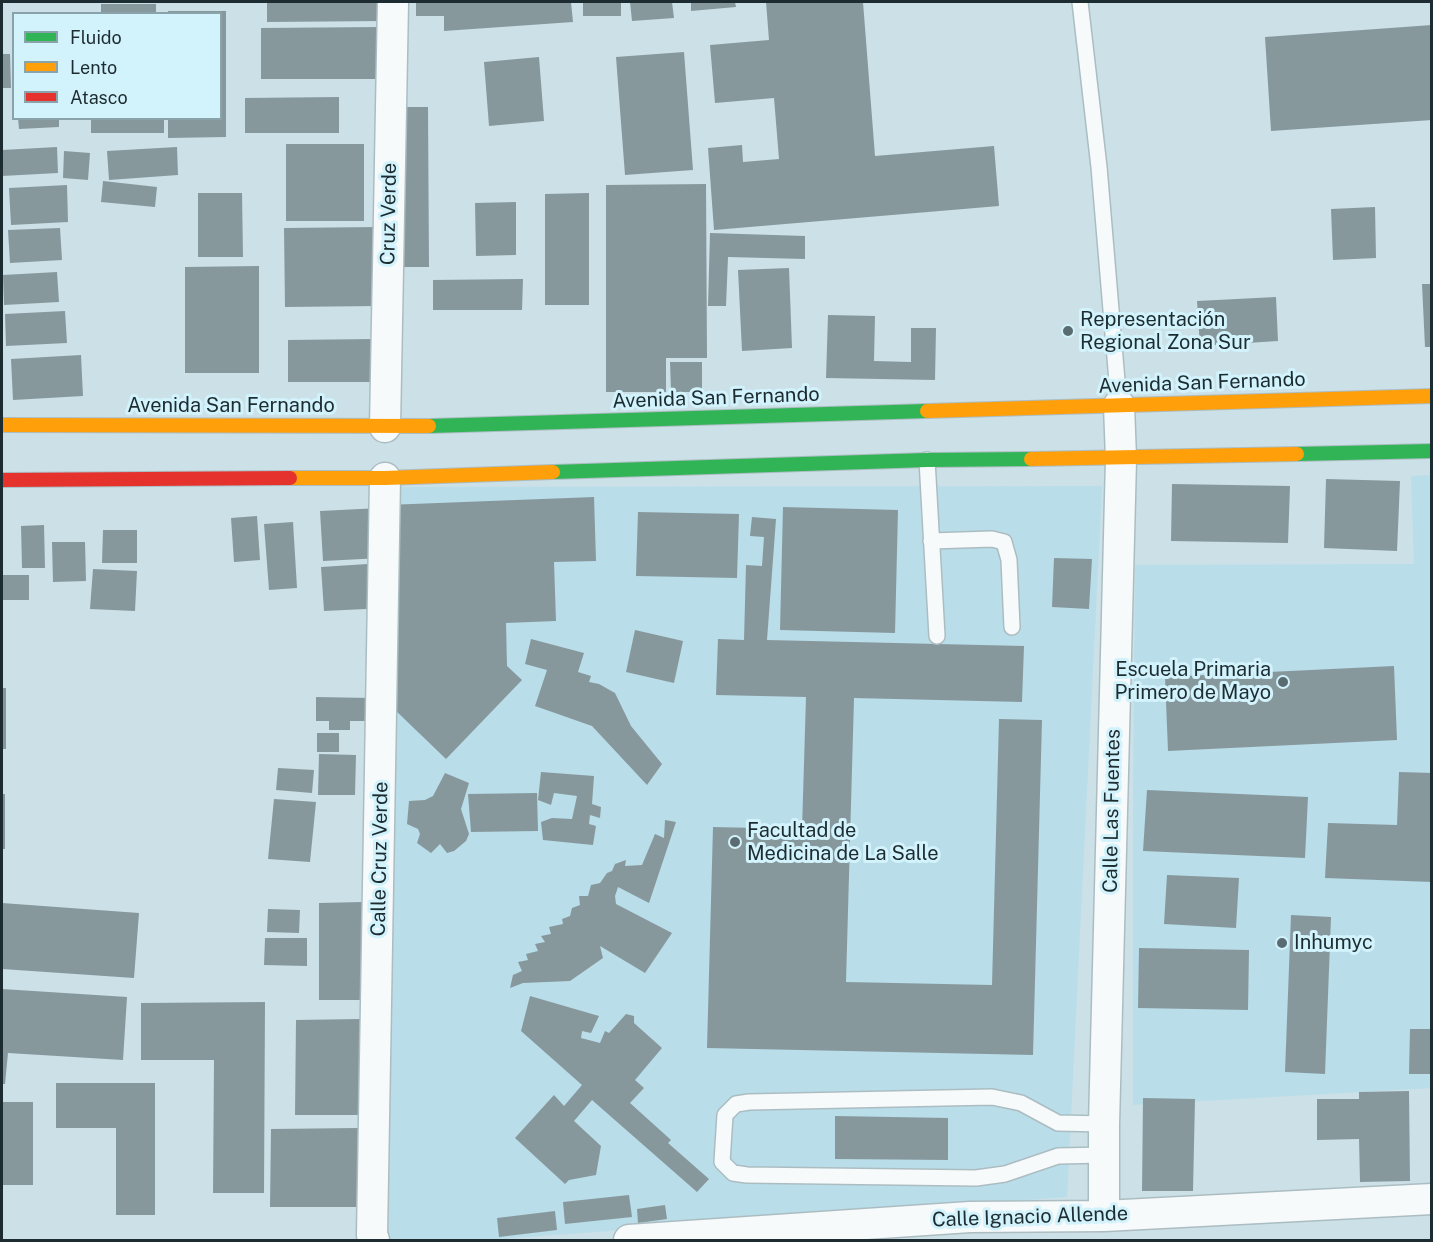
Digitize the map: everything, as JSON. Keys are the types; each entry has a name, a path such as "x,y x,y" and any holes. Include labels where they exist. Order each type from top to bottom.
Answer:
{"main road":[{"name":"Avenida San Fernando","path":"2,425 178,424 385,427 1431,396"},
{"path":"2,480 385,478 927,460 1120,459 1431,451"}],"street":[{"name":"Cruz Verde","path":"385,427 393,2"},
{"name":"Calle Las Fuentes","path":"1104,1216 1104,1124 1120,459 1119,405"},
{"name":"Calle Cruz Verde","path":"374,1240 385,478"},
{"name":"Calle Ignacio Allende","path":"629,1240 970,1217 1104,1216 1431,1198"}],"lane":[{"path":"1080,2 1099,167 1119,405"},
{"path":"927,460 937,636"},
{"path":"932,541 992,538 1004,542 1009,560 1012,627"},
{"path":"1104,1124 1058,1123 1021,1103 992,1097 749,1102 736,1104 724,1115 722,1162 733,1173 747,1175 976,1178 1005,1174 1058,1156 1104,1155"}],"shaded area":[{"path":"1431,475 1431,1088 1133,1105 1135,565 1414,564 1411,476"},
{"name":"Facultad de Medicina de La Salle","path":"1102,486 1067,1197 487,1240 384,1240 392,487"}],"building":[{"path":"267,2 386,2 386,21 267,22"},
{"path":"416,2 571,2 573,22 444,31 444,16 416,16"},
{"path":"583,2 621,2 621,16 583,16"},
{"path":"630,2 672,2 674,18 632,21"},
{"path":"691,2 735,2 736,7 691,11"},
{"path":"766,2 863,2 875,156 994,146 999,206 714,230 708,148 742,145 743,162 779,159 774,98 715,103 710,45 769,40"},
{"path":"101,4 156,4 156,12 101,12"},
{"path":"226,11 226,137 168,138 168,120 222,120 222,12 168,12"},
{"path":"1432,25 1432,120 1271,131 1265,37"},
{"path":"381,27 381,79 261,79 261,28"},
{"path":"684,52 693,170 625,175 616,57"},
{"path":"2,54 10,54 11,88 2,88"},
{"path":"539,57 544,121 489,126 484,62"},
{"path":"339,97 339,133 245,133 245,98"},
{"path":"401,107 428,107 429,267 402,267"},
{"path":"18,120 59,120 59,127 19,129"},
{"path":"91,120 164,120 164,133 91,133"},
{"path":"286,144 364,144 364,221 286,221"},
{"path":"57,147 58,173 2,176 2,150"},
{"path":"177,147 178,175 109,180 107,151"},
{"path":"64,151 90,153 88,180 63,178"},
{"path":"103,181 157,187 155,207 101,202"},
{"path":"706,184 707,358 666,358 666,392 606,392 606,185"},
{"path":"67,185 68,222 11,225 9,188"},
{"path":"198,193 242,193 243,257 198,257"},
{"path":"589,193 589,305 545,305 545,194"},
{"path":"516,202 516,255 476,256 475,203"},
{"path":"1375,207 1376,258 1333,260 1331,209"},
{"path":"378,227 377,306 285,307 284,228"},
{"path":"60,228 62,260 10,263 8,230"},
{"path":"710,233 805,236 805,259 728,257 726,306 708,306"},
{"path":"259,266 259,373 185,373 185,267"},
{"path":"789,268 792,348 742,351 738,270"},
{"path":"57,272 59,302 4,305 3,275"},
{"path":"523,279 522,310 433,310 433,280"},
{"path":"1422,284 1432,284 1432,347 1425,347"},
{"path":"1276,297 1278,341 1200,346 1197,301"},
{"path":"65,311 67,343 6,346 5,314"},
{"path":"828,315 875,316 874,361 911,362 911,328 936,328 935,380 826,378"},
{"path":"375,339 375,382 288,382 288,340"},
{"path":"81,355 83,396 13,400 11,359"},
{"path":"670,362 702,362 702,392 671,392"},
{"path":"1326,479 1400,481 1397,551 1324,548"},
{"path":"1172,484 1290,486 1288,543 1171,541"},
{"path":"594,497 596,561 554,562 556,621 506,623 507,666 522,680 446,759 393,708 386,505"},
{"path":"783,507 898,510 895,633 780,630"},
{"path":"380,508 382,558 323,561 320,511"},
{"path":"638,512 739,514 737,578 636,576"},
{"path":"257,516 260,560 234,562 231,518"},
{"path":"752,517 776,519 767,640 1024,646 1022,702 854,698 846,982 992,985 999,719 1042,720 1033,1055 707,1048 713,827 802,829 806,697 716,695 718,639 744,640 746,565 762,566 764,537 750,536"},
{"path":"293,522 297,588 269,590 264,524"},
{"path":"44,525 45,568 22,568 21,526"},
{"path":"103,530 137,530 137,563 102,563"},
{"path":"52,542 85,542 86,581 53,582"},
{"path":"1054,558 1092,559 1089,609 1052,607"},
{"path":"383,563 386,608 324,611 321,567"},
{"path":"93,569 137,571 135,611 90,609"},
{"path":"2,575 29,575 29,600 2,600"},
{"path":"635,630 683,641 674,683 626,672"},
{"path":"531,639 584,653 578,672 591,676 589,682 599,684 615,693 631,726 662,764 647,785 592,726 535,706 547,670 525,664"},
{"path":"1394,666 1397,740 1168,751 1165,677"},
{"path":"2,688 6,688 6,749 2,749"},
{"path":"316,697 371,698 368,721 350,721 350,730 329,730 329,721 316,721"},
{"path":"317,733 339,733 339,752 317,752"},
{"path":"319,754 356,755 355,795 318,795"},
{"path":"278,768 314,770 312,793 276,790"},
{"path":"541,772 594,776 592,804 601,807 600,818 590,815 589,824 596,826 593,845 543,840 541,822 552,818 572,819 577,796 554,793 551,805 538,800"},
{"path":"1399,772 1432,773 1432,882 1325,878 1328,823 1397,825"},
{"path":"445,773 469,783 461,809 469,834 466,841 454,851 447,853 440,844 431,853 417,843 420,834 418,829 407,824 409,801 425,800 433,796"},
{"path":"1147,790 1308,797 1305,858 1143,851"},
{"path":"537,793 538,831 471,832 468,794"},
{"path":"2,794 5,794 5,849 2,849"},
{"path":"274,799 316,802 310,862 268,859"},
{"path":"665,820 676,822 649,903 618,887 615,896 616,904 672,933 645,973 600,946 603,958 570,981 523,983 510,988 513,975 522,971 518,962 528,960 526,954 538,951 535,944 545,942 541,936 551,934 549,927 563,924 562,919 570,916 572,908 580,905 579,896 588,896 591,885 600,883 607,873 612,871 615,864 626,860 625,866 642,865 655,834 664,838"},
{"path":"1167,875 1239,878 1236,928 1164,924"},
{"path":"362,902 361,1000 319,1000 319,903"},
{"path":"2,903 139,913 134,978 2,969"},
{"path":"268,909 300,910 299,933 267,932"},
{"path":"1291,915 1331,917 1325,1074 1285,1072"},
{"path":"265,938 307,938 307,966 264,965"},
{"path":"1139,948 1249,950 1248,1010 1138,1008"},
{"path":"2,989 127,997 123,1060 8,1053 5,1084 2,1084"},
{"path":"530,996 599,1016 591,1033 582,1031 581,1038 600,1043 605,1031 609,1033 626,1014 634,1016 634,1023 662,1048 635,1080 644,1088 630,1103 671,1140 668,1143 709,1179 697,1192 592,1100 574,1121 601,1146 596,1175 569,1180 565,1184 515,1138 554,1095 564,1106 582,1085 521,1031"},
{"path":"265,1002 264,1193 213,1193 214,1060 141,1060 141,1003"},
{"path":"360,1019 359,1115 295,1115 296,1020"},
{"path":"1410,1029 1432,1029 1432,1074 1409,1074"},
{"path":"56,1083 155,1083 155,1215 116,1215 116,1128 56,1128"},
{"path":"1409,1091 1410,1181 1360,1182 1359,1139 1317,1140 1317,1099 1359,1099 1359,1092"},
{"path":"1143,1098 1195,1099 1193,1191 1142,1191"},
{"path":"2,1102 33,1102 33,1185 2,1185"},
{"path":"835,1116 948,1118 948,1160 835,1159"},
{"path":"358,1128 357,1207 270,1207 271,1129"},
{"path":"629,1195 632,1217 565,1224 563,1202"},
{"path":"665,1205 667,1219 638,1223 637,1209"},
{"path":"555,1211 557,1230 499,1237 497,1218"}],"traffic: fast":[{"path":"429,426 927,411"},
{"path":"1297,454 1432,451"},
{"path":"553,472 927,460 1031,459"}],"traffic: slow":[{"path":"927,411 1432,396"},
{"path":"2,425 429,426"},
{"path":"1031,459 1297,454"},
{"path":"290,478 385,478 553,472"}],"traffic: jam":[{"path":"2,480 290,478"}],"place":[{"name":"Representación Regional Zona Sur","path":"1068,331"},
{"name":"Escuela Primaria Primero de Mayo","path":"1283,682"},
{"name":"Facultad de Medicina de La Salle","path":"735,842"},
{"name":"Inhumyc","path":"1282,943"}]}
